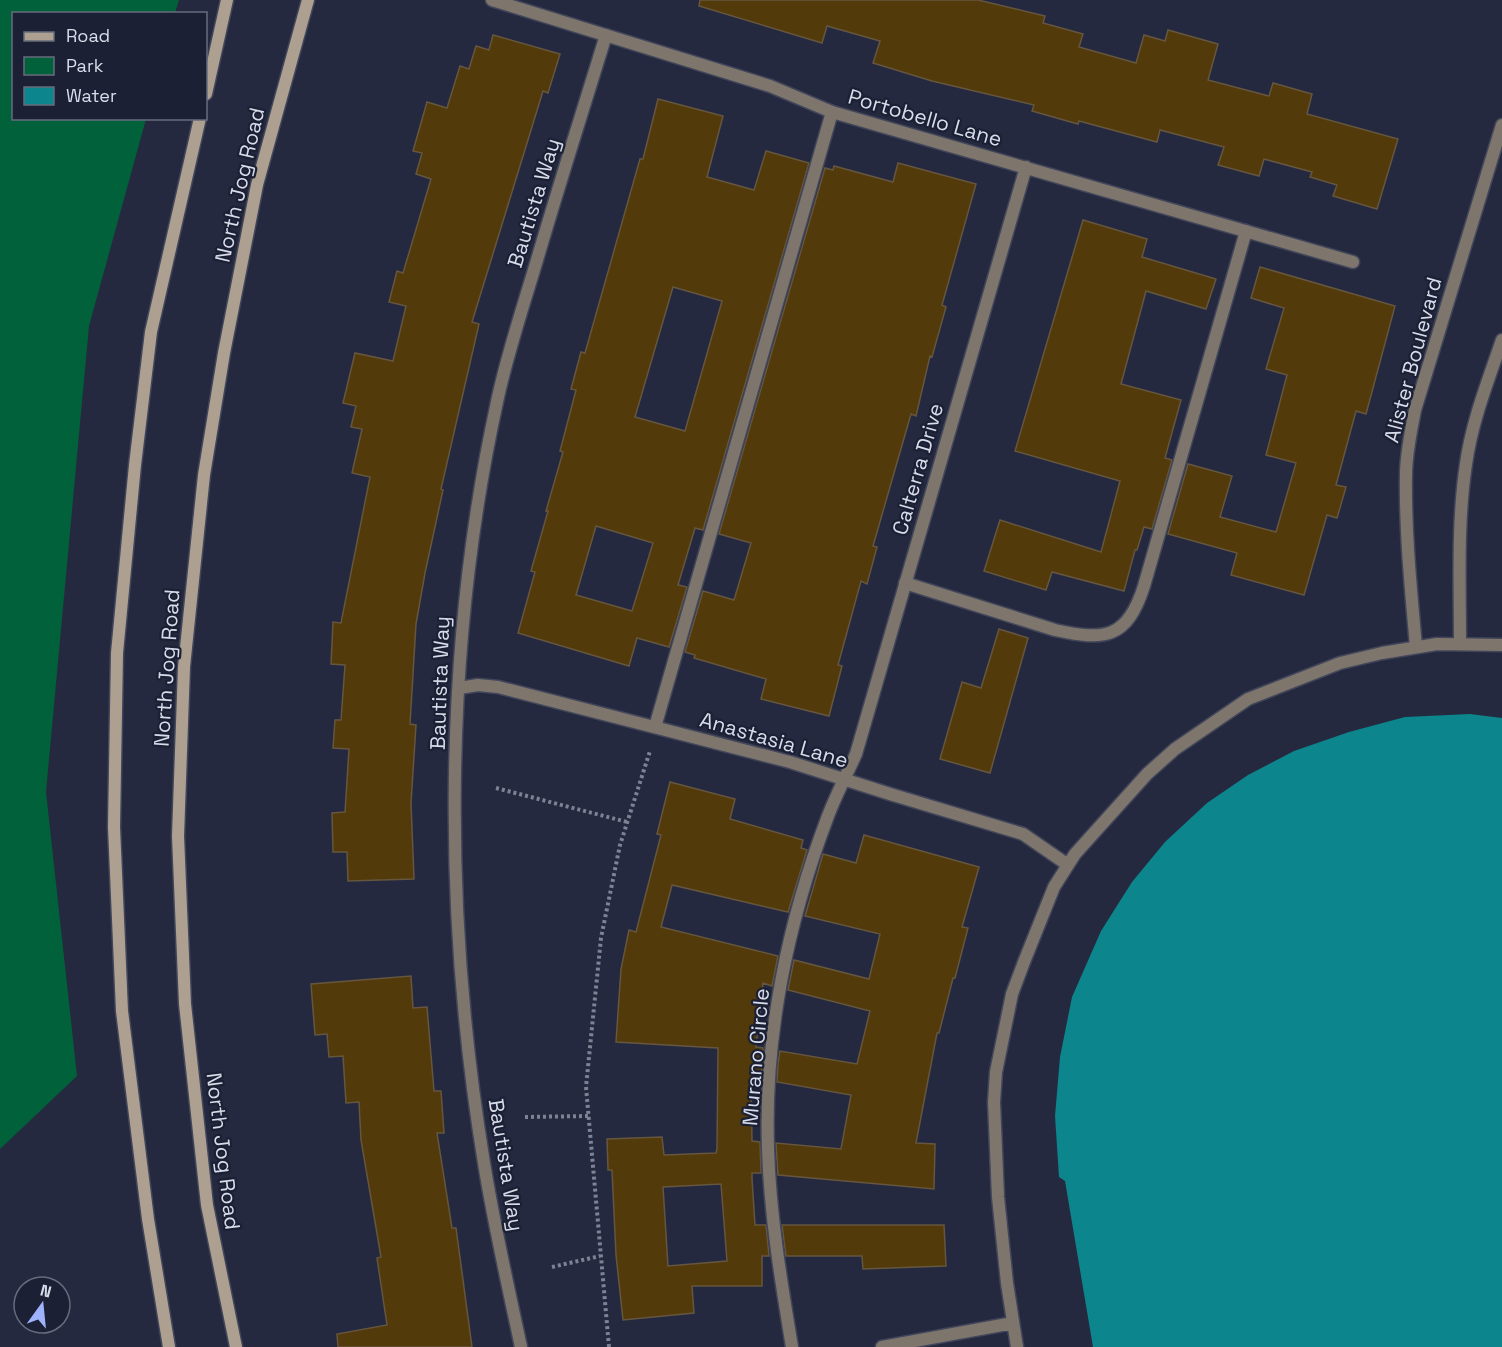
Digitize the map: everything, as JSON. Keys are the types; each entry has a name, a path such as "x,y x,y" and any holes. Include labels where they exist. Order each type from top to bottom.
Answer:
{"main road":[{"path":"207,90 227,0"},
{"name":"North Jog Road","path":"236,1347 207,1205 185,1004 178,836 184,667 204,475 224,353 257,185 308,0"},
{"path":"169,1347 148,1220 122,1011 114,827 117,653 135,465 151,332 200,120"}],"street":[{"name":"Portobello Lane","path":"492,0 770,86 832,112 1353,262"},
{"name":"Bautista Way","path":"521,1347 484,1160 469,1050 455,859 459,688 464,602 474,526 497,400 513,337 606,35"},
{"path":"655,727 832,112"},
{"name":"Alister Boulevard","path":"1416,647 1408,544 1406,474 1408,445 1415,410 1502,125"},
{"name":"Calterra Drive","path":"844,779 856,754 1026,167"},
{"path":"905,583 1055,630 1080,635 1098,636 1115,632 1128,621 1137,607 1144,586 1246,231"},
{"path":"1460,644 1461,512 1466,464 1476,417 1502,340"},
{"path":"1017,1347 1007,1283 998,1197 993,1102 996,1072 1012,994 1037,925 1054,887 1068,865 1098,826 1147,774 1175,749 1248,699 1340,663 1382,652 1437,644 1502,645"},
{"name":"Anastasia Lane","path":"459,688 478,685 498,687 790,762 1023,834 1068,865"},
{"name":"Murano Circle","path":"792,1347 778,1259 768,1150 768,1095 772,1041 788,952 803,894 828,815 844,779"},
{"path":"882,1347 1013,1323"}],"path":[{"path":"609,1347 585,1087 601,938 620,845 650,751"},
{"path":"496,788 627,822"},
{"path":"525,1117 588,1116"},
{"path":"552,1267 600,1256"}],"green space":[{"path":"0,0 179,0 175,12 12,12 12,120 146,120 89,326 46,792 77,1076 0,1149"}],"water":[{"path":"1470,714 1502,718 1502,1347 1093,1347 1065,1181 1059,1177 1055,1116 1060,1057 1072,997 1101,931 1132,882 1165,842 1207,803 1248,775 1294,751 1349,732 1405,717"}],"building":[{"path":"700,0 978,0 1045,16 1043,23 1083,34 1079,47 1136,63 1144,35 1165,41 1168,30 1218,44 1208,80 1269,96 1273,83 1312,94 1307,114 1398,139 1377,209 1333,196 1337,185 1310,177 1312,172 1264,159 1259,176 1218,165 1224,147 1160,130 1157,142 1079,121 1078,124 1032,111 1034,105 932,81 873,63 880,41 827,26 822,43 699,6"},
{"path":"493,35 560,54 548,93 543,91 472,322 479,324 441,489 443,490 425,573 416,624 410,724 416,725 411,803 414,879 348,881 347,852 333,852 332,813 345,812 349,749 333,748 335,720 341,720 345,665 331,664 333,622 341,623 370,477 352,473 362,429 351,427 356,406 343,403 355,353 393,361 406,306 389,302 397,271 403,273 431,179 416,174 422,153 413,151 427,102 447,108 460,66 469,69 476,46 489,50"},
{"path":"658,99 723,116 707,177 754,190 766,151 809,163 703,530 695,528 678,585 687,587 669,647 637,638 629,666 518,633 535,572 531,571 563,452 560,451 576,390 571,389 581,352 585,353 640,159 643,159","holes":["673,287 722,301 685,431 635,417","596,526 653,543 632,611 576,595"]},
{"path":"898,163 976,184 942,305 946,307 932,357 930,356 916,416 911,414 873,546 877,547 867,584 861,581 838,665 842,666 829,716 761,699 766,679 694,658 695,655 685,652 703,591 734,600 751,543 719,534 825,168 833,170 834,166 893,182"},
{"path":"1083,220 1147,239 1142,257 1216,279 1206,309 1146,291 1121,384 1181,400 1165,458 1172,460 1152,529 1144,527 1124,591 1052,572 1046,590 984,571 1000,520 1101,552 1120,481 1015,451"},
{"path":"1260,267 1395,306 1366,414 1356,411 1336,485 1346,487 1337,518 1327,515 1304,595 1231,575 1237,553 1168,534 1188,464 1232,476 1220,517 1276,532 1296,463 1266,455 1287,375 1266,369 1284,308 1251,298"},
{"path":"999,629 1028,638 990,773 940,759 962,682 981,688"},
{"path":"670,782 735,799 730,819 803,840 801,848 807,850 788,912 672,885 661,927 778,956 772,986 763,983 756,1047 763,1048 761,1079 751,1078 752,1141 760,1142 761,1173 752,1173 755,1225 766,1225 769,1256 762,1256 762,1286 692,1286 694,1313 623,1320 616,1255 612,1170 608,1170 607,1139 662,1137 664,1155 716,1153 717,1149 718,1048 616,1042 621,969 629,930 636,932 661,835 657,834","holes":["721,1184 727,1261 668,1266 663,1187"]},
{"path":"864,835 979,867 962,927 968,928 939,1033 937,1033 916,1143 935,1144 934,1189 778,1175 776,1143 841,1149 851,1095 777,1082 778,1065 780,1051 857,1064 870,1011 788,990 794,960 869,979 880,934 805,916 823,854 856,863"},
{"path":"411,976 413,1008 427,1007 434,1091 441,1091 444,1133 437,1133 452,1228 456,1228 472,1347 338,1347 337,1334 387,1325 377,1258 381,1257 361,1140 359,1102 346,1103 343,1056 329,1057 327,1034 315,1035 311,984"},
{"path":"782,1225 944,1225 946,1266 863,1269 862,1256 786,1256"}]}
